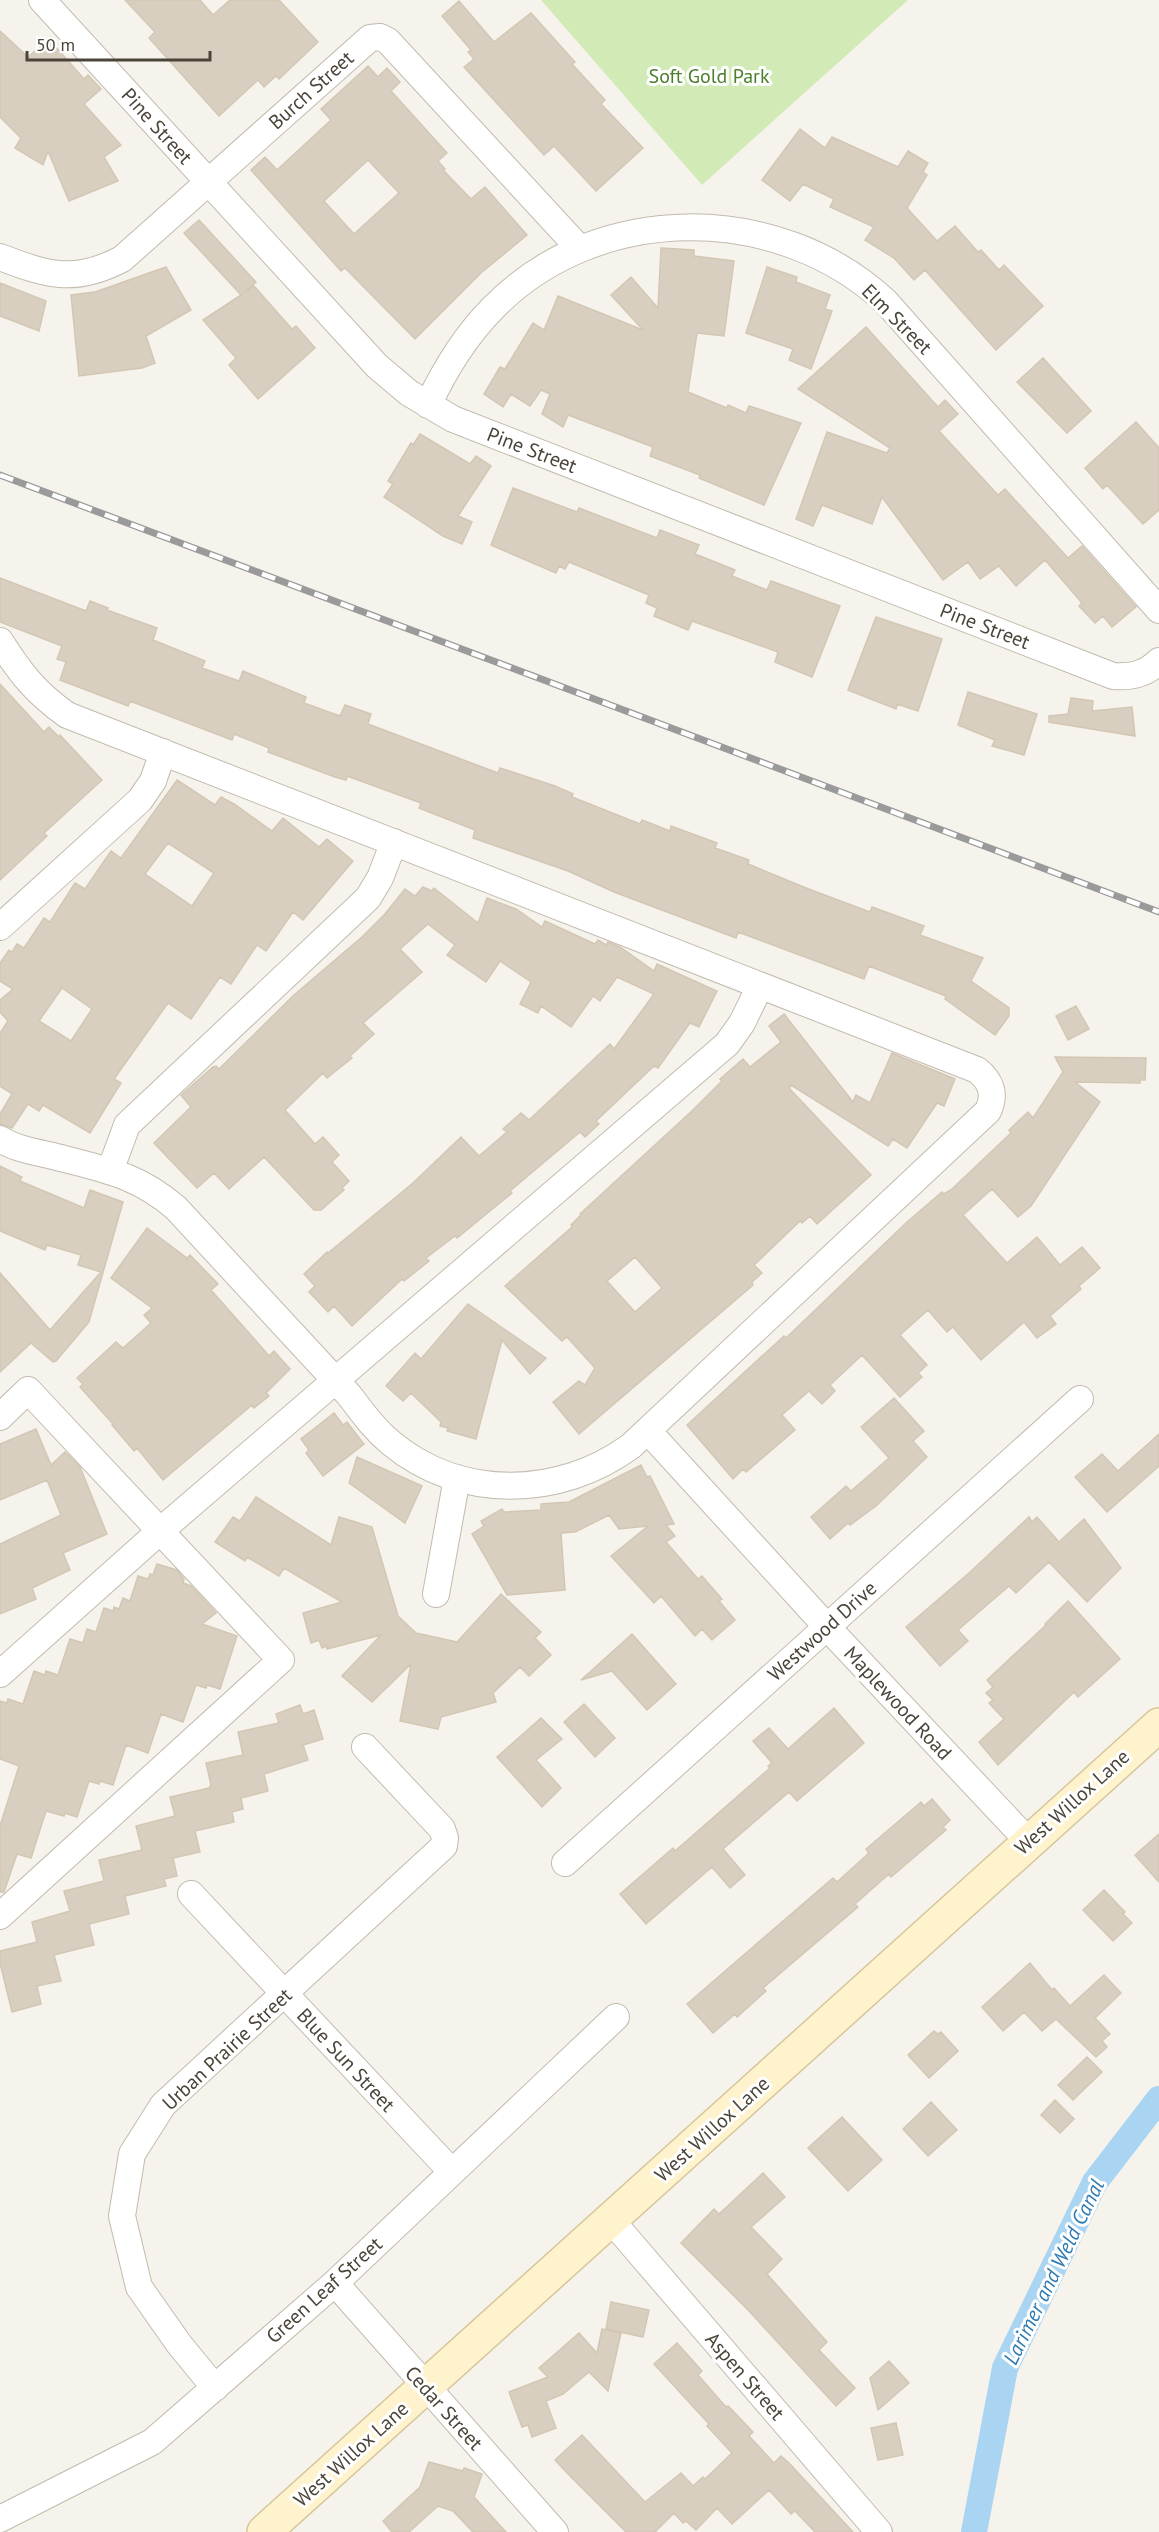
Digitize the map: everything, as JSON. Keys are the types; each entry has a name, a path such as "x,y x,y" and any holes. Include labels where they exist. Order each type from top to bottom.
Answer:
{"main road":[{"name":"West Willox Lane","path":"264,2532 1159,1725"}],"street":[{"name":"Pine Street","path":"42,0 377,366 428,405 453,419 1113,676 1129,677 1145,673 1159,661"},
{"name":"Burch Street","path":"0,256 41,272 57,275 80,275 105,268 122,259 370,38 380,37 388,41 580,249"},
{"name":"Elm Street","path":"428,405 442,375 469,334 495,306 530,277 580,249 618,236 692,226 730,229 772,237 814,253 848,272 886,302 1159,610"},
{"path":"0,641 25,679 45,700 67,715 977,1070 986,1078 992,1089 992,1102 988,1111 648,1431 618,1456 590,1471 559,1482 527,1487 491,1486 457,1478 421,1464 392,1444 368,1421 337,1381 176,1208 157,1191 137,1180 110,1171 26,1150 0,1139"},
{"path":"0,927 140,800 153,781 163,752"},
{"path":"110,1171 127,1125 368,898 380,879 394,842"},
{"path":"0,1674 159,1532 727,1044 742,1023 760,986"},
{"path":"0,1417 28,1390 281,1660 0,1916"},
{"name":"Westwood Drive","path":"565,1863 1080,1400"},
{"name":"Maplewood Road","path":"648,1431 827,1627 1028,1841"},
{"path":"436,1594 457,1478"},
{"name":"Urban Prairie Street","path":"214,2388 139,2288 122,2216 132,2154 163,2104 444,1846 445,1838 442,1829 365,1747"},
{"name":"Blue Sun Street","path":"191,1894 452,2172"},
{"name":"Green Leaf Street","path":"0,2519 152,2442 335,2283 616,2017"},
{"name":"Aspen Street","path":"611,2220 879,2532"},
{"name":"Cedar Street","path":"335,2283 555,2532"}],"green space":[{"name":"Soft Gold Park","path":"541,0 908,0 702,185"}],"building":[{"path":"125,0 200,0 213,15 230,0 279,0 318,42 279,79 276,76 264,87 258,80 219,116 149,38 155,32"},
{"path":"459,1 494,42 531,13 575,62 572,64 605,100 601,104 643,148 596,191 554,146 544,155 464,67 474,59 468,52 471,50 442,16"},
{"path":"0,31 28,57 49,39 84,79 88,75 101,89 84,104 121,145 104,157 118,181 69,201 48,151 43,165 15,148 21,138 0,117"},
{"path":"368,66 378,77 387,68 400,82 391,91 447,153 438,161 445,169 443,170 471,199 485,187 527,235 481,273 415,339 345,268 341,271 251,170 265,157 277,170 331,120 321,109","holes":["368,160 399,193 354,234 324,201"]},
{"path":"800,129 825,148 832,137 898,167 908,151 928,163 923,172 927,175 907,208 937,241 955,226 978,252 981,250 999,270 1004,265 1043,306 996,350 925,270 914,280 894,258 865,240 874,227 830,207 834,199 803,184 790,201 762,180"},
{"path":"199,220 256,282 244,293 254,286 292,329 296,326 315,348 258,399 229,365 236,358 203,320 241,295 184,233"},
{"path":"661,248 694,250 694,256 734,261 724,336 697,333 688,392 727,408 728,405 746,413 749,406 801,423 764,505 699,478 700,475 650,456 653,447 568,415 563,427 542,414 550,394 541,390 530,406 511,394 503,407 484,394 500,367 505,369 533,323 544,330 558,296 643,330 611,295 631,277 658,308"},
{"path":"166,267 191,310 146,336 155,363 142,368 79,376 71,295 95,292"},
{"path":"767,267 797,277 796,282 830,295 825,309 832,311 811,369 789,360 793,349 746,333"},
{"path":"0,283 46,301 39,331 0,316"},
{"path":"866,327 938,407 945,400 958,414 939,431 998,495 1005,489 1068,558 1082,546 1136,607 1112,627 1103,616 1095,623 1079,606 1082,603 1045,560 1016,586 999,566 980,579 968,562 943,580 882,497 872,524 822,505 813,526 796,519 827,432 887,453 890,448 798,389"},
{"path":"1043,358 1091,411 1067,433 1017,382"},
{"path":"1136,422 1159,448 1159,510 1143,524 1107,485 1103,489 1085,468"},
{"path":"420,434 470,464 476,456 491,466 458,516 472,522 462,544 443,536 384,497 393,484 388,481 411,443 413,445"},
{"path":"513,488 577,512 579,508 657,538 660,530 699,545 695,554 735,570 732,576 767,590 771,581 840,606 812,677 775,662 778,652 692,621 688,630 654,616 657,608 646,603 649,595 569,562 565,569 559,566 556,573 491,545"},
{"path":"0,578 86,611 90,601 108,608 107,610 157,628 153,640 205,661 202,668 239,681 243,671 306,697 304,703 340,716 345,705 371,714 368,724 498,773 500,768 555,786 573,794 572,797 640,824 642,820 670,831 671,826 717,843 715,848 749,860 748,864 806,888 870,912 872,907 924,926 920,935 983,958 971,981 1009,1008 1009,1016 995,1035 945,999 946,996 869,966 864,979 738,932 736,938 614,892 568,871 473,838 475,830 419,808 421,803 347,776 346,780 335,777 268,752 269,748 234,734 232,740 130,701 128,706 60,680 66,662 57,659 62,646 0,622"},
{"path":"876,617 942,639 918,711 897,704 896,709 848,690"},
{"path":"0,684 44,732 49,727 59,737 60,735 102,780 44,833 47,836 0,880"},
{"path":"968,692 1037,714 1024,755 992,746 995,740 958,725"},
{"path":"1071,698 1093,701 1092,711 1132,707 1135,736 1049,722 1049,716 1068,714"},
{"path":"177,780 215,805 221,797 272,831 283,818 319,847 327,839 353,861 303,920 293,912 266,951 257,945 231,984 220,977 191,1019 168,1003 114,1079 121,1083 90,1133 43,1105 39,1111 28,1104 12,1128 0,1124 0,1114 12,1094 0,1086 0,1033 8,1021 0,1012 0,1000 13,989 0,981 0,963 9,950 12,952 17,944 24,948 44,918 50,922 75,883 85,889 111,851 121,858","holes":["168,843 214,873 192,906 145,874","62,988 92,1009 71,1041 39,1021"]},
{"path":"423,887 432,891 434,888 478,923 487,898 516,909 542,927 545,921 595,944 598,940 606,945 608,942 620,947 654,971 657,964 717,991 699,1027 690,1023 658,1068 654,1066 596,1121 599,1124 585,1137 580,1132 510,1191 512,1193 457,1238 455,1236 426,1258 429,1261 404,1281 402,1279 352,1326 334,1306 328,1312 309,1292 315,1286 304,1274 327,1252 413,1183 461,1137 479,1156 507,1132 503,1129 521,1113 529,1120 610,1044 614,1049 654,994 617,977 600,1001 593,996 571,1027 541,1006 538,1013 520,1004 531,982 500,961 486,982 447,955 455,945 428,924 400,949 422,972 363,1023 374,1034 350,1056 352,1058 327,1078 323,1073 285,1110 315,1144 323,1137 339,1155 332,1162 349,1181 342,1188 344,1190 321,1210 314,1210 264,1157 229,1189 214,1173 197,1188 154,1143 191,1107 181,1095 213,1067 216,1066 219,1069 294,995 363,936 405,889 415,896"},
{"path":"1076,1006 1089,1029 1068,1040 1056,1016"},
{"path":"784,1014 853,1102 856,1095 870,1103 892,1053 955,1079 944,1106 937,1103 907,1148 893,1139 888,1146 791,1085 789,1088 871,1175 817,1224 810,1216 802,1223 800,1221 754,1265 762,1273 752,1282 753,1285 579,1434 553,1402 579,1381 585,1385 595,1368 567,1337 562,1341 505,1286 572,1227 571,1225 580,1214 694,1109 722,1081 720,1079 743,1059 750,1067 781,1042 769,1026","holes":["635,1257 662,1288 635,1312 607,1281"]},
{"path":"1055,1057 1146,1058 1145,1080 1140,1080 1140,1083 1075,1082 1100,1102 1031,1206 1018,1217 992,1189 963,1215 1007,1263 1037,1237 1060,1265 1082,1247 1100,1268 1079,1286 1081,1289 1050,1316 1056,1324 1037,1338 1024,1322 981,1360 953,1327 947,1332 928,1310 900,1335 927,1365 918,1373 922,1377 900,1397 862,1355 830,1385 835,1391 822,1404 809,1391 782,1415 795,1430 746,1472 743,1469 733,1479 687,1425 784,1336 786,1338 907,1222 942,1192 944,1194 952,1189 1011,1133 1009,1130 1028,1112 1033,1118 1063,1072"},
{"path":"0,1166 22,1177 20,1181 84,1208 90,1190 123,1202 89,1322 56,1361 53,1362 31,1343 0,1372 0,1273 50,1330 101,1272 78,1265 81,1255 47,1245 45,1250 0,1231"},
{"path":"147,1228 187,1258 190,1255 218,1284 211,1290 269,1356 274,1351 290,1369 266,1393 269,1396 254,1408 252,1405 163,1480 137,1448 134,1451 112,1425 80,1387 83,1384 77,1378 116,1342 123,1348 151,1323 144,1315 152,1308 111,1278"},
{"path":"468,1304 546,1358 530,1374 502,1340 476,1439 447,1431 448,1428 440,1426 441,1422 411,1393 403,1401 386,1386 415,1353 421,1359"},
{"path":"894,1398 924,1431 913,1441 927,1457 876,1506 850,1525 848,1523 830,1539 811,1517 846,1486 851,1491 889,1458 861,1427"},
{"path":"334,1413 343,1425 347,1422 364,1444 323,1476 306,1453 309,1450 301,1439"},
{"path":"36,1429 51,1465 65,1452 80,1467 107,1534 63,1553 70,1570 32,1588 36,1599 0,1614 0,1544 61,1515 47,1480 0,1500 0,1444"},
{"path":"1159,1434 1159,1466 1107,1512 1075,1477 1102,1454 1118,1471"},
{"path":"357,1457 422,1486 405,1523 349,1483"},
{"path":"641,1465 647,1477 650,1476 674,1524 666,1525 675,1536 666,1542 698,1579 702,1576 722,1599 719,1601 735,1620 712,1640 702,1629 695,1636 661,1596 654,1603 611,1556 648,1526 619,1529 609,1515 575,1532 561,1533 565,1590 507,1595 472,1534 484,1526 481,1521 502,1509 504,1512 541,1510 541,1504 569,1502"},
{"path":"256,1497 331,1545 339,1517 372,1527 398,1616 416,1633 457,1642 501,1594 541,1632 535,1638 551,1655 529,1676 520,1667 493,1693 496,1702 441,1717 438,1729 400,1721 411,1664 372,1702 342,1676 381,1635 327,1649 327,1646 322,1648 319,1640 311,1643 303,1613 342,1602 284,1568 279,1576 247,1557 245,1561 215,1542 233,1517 240,1521"},
{"path":"1029,1517 1032,1522 1037,1517 1059,1542 1084,1519 1121,1568 1087,1602 1049,1562 1016,1593 1009,1586 958,1630 968,1641 940,1666 906,1627"},
{"path":"157,1564 177,1570 184,1579 183,1583 191,1586 216,1613 202,1624 237,1636 220,1689 207,1685 206,1688 196,1685 183,1722 161,1714 148,1753 126,1745 113,1785 100,1781 99,1784 89,1781 77,1817 46,1811 31,1858 17,1854 4,1892 0,1892 0,1826 19,1766 0,1759 0,1701 7,1703 8,1699 23,1704 34,1671 45,1675 46,1671 58,1675 70,1639 83,1643 87,1629 96,1632 104,1608 113,1611 114,1607 119,1609 123,1598 130,1601 138,1576 148,1579 150,1574 153,1575"},
{"path":"1068,1601 1120,1659 1078,1697 1074,1692 998,1765 979,1742 1004,1719 989,1703 993,1700 986,1693 993,1687 987,1680 1046,1625"},
{"path":"632,1634 676,1684 647,1710 612,1671 581,1680"},
{"path":"584,1704 615,1738 595,1757 564,1722"},
{"path":"300,1705 303,1714 314,1710 323,1739 303,1745 308,1760 264,1774 268,1791 241,1798 243,1809 232,1812 234,1822 195,1831 200,1852 173,1858 177,1876 164,1879 166,1886 125,1896 129,1914 89,1924 94,1945 54,1955 61,1981 37,1986 41,2004 12,2012 0,1963 0,1951 37,1942 32,1922 70,1911 64,1891 104,1881 99,1860 142,1850 136,1826 175,1816 170,1797 209,1788 211,1785 206,1763 243,1755 238,1732 279,1723 276,1714"},
{"path":"834,1708 864,1743 797,1801 789,1792 723,1849 745,1875 730,1888 712,1867 646,1924 620,1894 673,1848 675,1851 770,1768 768,1766 772,1763 753,1741 769,1728 788,1749"},
{"path":"541,1718 562,1739 536,1760 561,1788 542,1807 497,1757"},
{"path":"932,1799 950,1820 943,1827 946,1830 891,1877 889,1874 855,1904 858,1907 763,1988 766,1991 737,2017 735,2014 713,2033 687,2004 833,1878 837,1882 869,1853 866,1849 921,1802 924,1806"},
{"path":"1159,1834 1159,1882 1135,1855"},
{"path":"1104,1890 1132,1923 1113,1941 1083,1910"},
{"path":"1030,1963 1052,1990 1054,1988 1070,2006 1104,1975 1121,1993 1095,2018 1110,2034 1102,2041 1107,2047 1096,2057 1056,2019 1042,2031 1024,2012 1003,2031 982,2007"},
{"path":"934,2031 938,2034 941,2032 958,2051 929,2078 908,2055"},
{"path":"1087,2057 1102,2072 1073,2100 1058,2085"},
{"path":"1055,2100 1074,2119 1060,2133 1041,2115"},
{"path":"931,2102 957,2130 928,2156 903,2129"},
{"path":"842,2117 882,2160 848,2191 808,2148"},
{"path":"763,2173 785,2197 751,2227 782,2259 767,2274 827,2342 819,2350 855,2388 836,2406 750,2312 681,2243 714,2209 719,2214"},
{"path":"611,2302 649,2310 643,2337 606,2329"},
{"path":"602,2329 621,2333 608,2391 589,2372 563,2394 546,2401 556,2428 532,2437 528,2425 522,2427 509,2392 548,2377 539,2368 579,2333 597,2353"},
{"path":"677,2343 702,2371 698,2375 726,2407 728,2406 753,2432 749,2436 774,2463 781,2456 853,2532 815,2532 795,2511 791,2514 769,2490 732,2524 717,2508 696,2530 686,2521 683,2523 674,2513 655,2532 626,2532 555,2460 582,2435 645,2502 681,2473 693,2486 703,2477 705,2479 732,2453 707,2426 709,2424 654,2364"},
{"path":"889,2361 909,2383 878,2410 870,2378"},
{"path":"896,2423 903,2455 878,2460 871,2428"},
{"path":"429,2462 463,2471 464,2468 482,2474 474,2497 506,2532 473,2532 453,2511 438,2506 409,2532 392,2532 383,2521 420,2487"}],"waterway":[{"name":"Larimer and Weld Canal","path":"974,2532 1005,2368 1095,2182 1159,2099"}],"railway":[{"path":"0,475 1159,912"}]}
